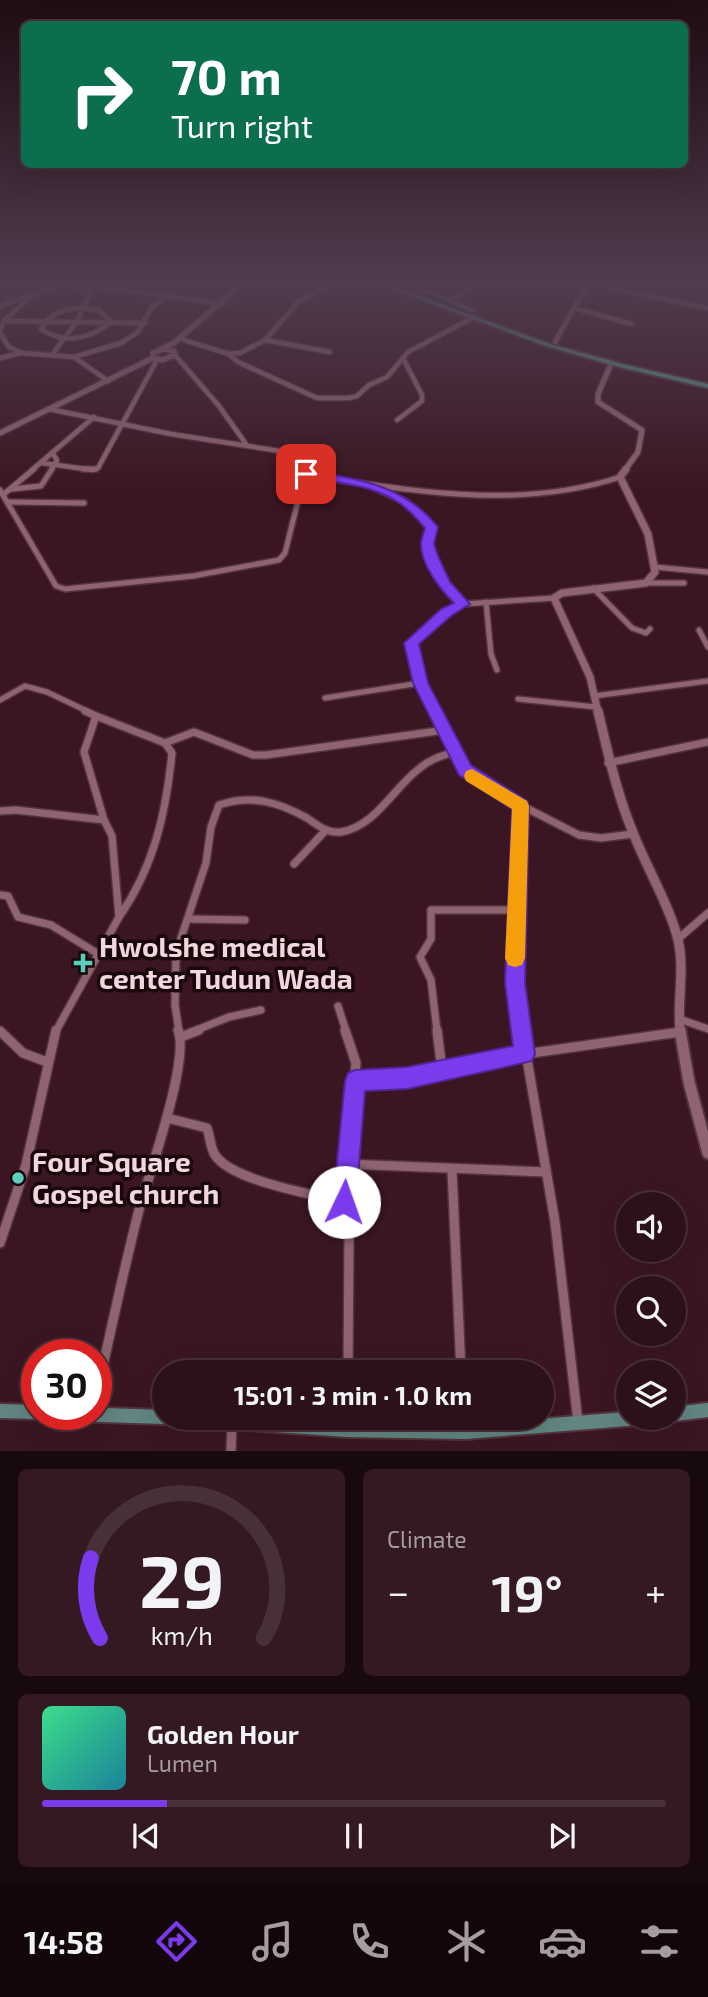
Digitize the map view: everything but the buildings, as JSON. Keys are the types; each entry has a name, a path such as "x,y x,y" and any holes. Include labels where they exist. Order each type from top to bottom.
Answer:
{"highway":[{"path":"578,354 708,383"},
{"path":"595,354 708,383"}],"main road":[{"path":"686,1413 708,1410"},
{"path":"0,1411 21,1412"},
{"path":"112,1415 152,1416"},
{"path":"554,1424 616,1420"}],"street":[{"path":"2,358 19,354"},
{"path":"33,354 74,357 85,354"},
{"path":"42,463 93,470 98,468 155,359 153,354"},
{"path":"0,433 155,359 168,360 175,354 219,406 246,444"},
{"path":"229,354 238,362 320,398 357,396 369,385 387,377 407,354"},
{"path":"74,357 108,381"},
{"path":"397,420 422,401 422,395 403,358"},
{"path":"305,475 419,491 538,495 604,485 620,477 638,452 643,434 635,424 598,402 602,382 611,363"},
{"path":"48,409 123,422 171,434 301,453 307,458 305,475 285,553 279,560 193,576 83,588 55,586 2,492 21,481 94,417"},
{"path":"10,489 41,486 57,460 53,454"},
{"path":"620,477 631,493 651,545 655,567 652,578 646,583"},
{"path":"21,481 31,488"},
{"path":"363,483 406,502 432,527 427,544 431,556 444,585 463,604"},
{"path":"8,502 84,503"},
{"path":"655,567 708,572"},
{"path":"633,834 606,839 589,838 569,832 521,806 465,770 420,683 411,643 446,613 463,604 554,598 562,593 646,583 684,583"},
{"path":"593,589 632,628 646,633 650,629"},
{"path":"554,598 586,665 608,762 633,834 678,939 681,966 680,1032 692,1095 708,1153"},
{"path":"486,602 491,654 497,670"},
{"path":"699,630 708,648"},
{"path":"594,696 708,681"},
{"path":"325,698 420,683"},
{"path":"0,700 25,686 47,692 96,716 165,743 172,753 164,823 136,897 120,918 57,1026 26,1165 0,1243"},
{"path":"518,699 596,707"},
{"path":"96,716 84,752 111,836 120,918"},
{"path":"165,743 194,732 253,755 266,755 445,730"},
{"path":"608,762 708,743"},
{"path":"109,1339 139,1211 167,1118 181,1052 175,1005 176,953 206,863 211,827 219,805 249,798 261,799 291,810 326,830 335,833 349,830 367,818 424,765 454,752"},
{"path":"521,806 515,983 524,1054 555,1222 578,1424"},
{"path":"0,811 104,820"},
{"path":"294,864 326,830"},
{"path":"0,895 8,896 18,917 51,925 100,955"},
{"path":"442,1070 431,980 420,957 431,939 431,910 517,910"},
{"path":"678,939 708,913"},
{"path":"189,919 245,920"},
{"path":"338,1006 354,1050 355,1081 344,1202 349,1233 348,1360"},
{"path":"181,1037 229,1017 261,1010"},
{"path":"679,1019 708,1029"},
{"path":"0,1031 23,1053 47,1062"},
{"path":"355,1081 407,1078 524,1054 680,1032"},
{"path":"167,1118 207,1128 215,1154 236,1173 344,1202"},
{"path":"346,1164 546,1172"},
{"path":"452,1170 460,1360"},
{"path":"231,1451 232,1430"}],"slow traffic":[{"path":"472,776 521,806 515,958"}],"place":[{"name":"Hwolshe medical center Tudun Wada","path":"83,963"},
{"name":"Four Square Gospel church","path":"18,1178"}],"route":[{"path":"306,474 363,483 392,494 406,502 432,527 427,544 431,556 444,585 463,604 446,613 411,643 420,683 465,770 521,806 515,983 524,1054 407,1078 355,1081 344,1202"}]}
